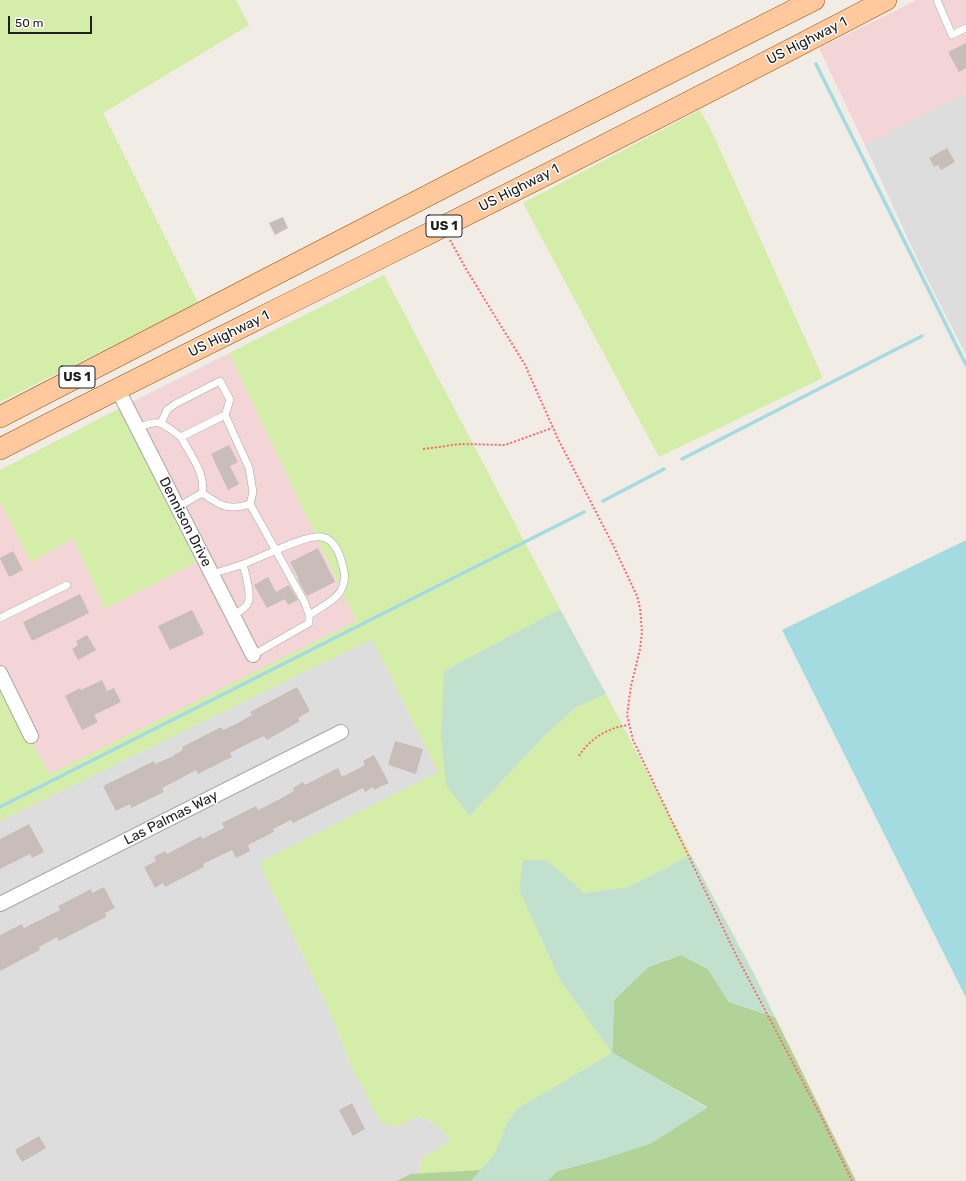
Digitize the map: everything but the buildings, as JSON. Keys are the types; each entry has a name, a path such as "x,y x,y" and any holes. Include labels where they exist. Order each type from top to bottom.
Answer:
{"main road":[{"name":"US Highway 1","path":"0,449 118,388 443,227 886,0"},
{"name":"US 1","path":"0,417 809,1"},
{"path":"118,388 129,367 155,337"}],"street":[{"name":"Dennison Drive","path":"118,388 253,655"},
{"path":"0,673 31,736"},
{"name":"Las Palmas Way","path":"0,904 341,732"}],"lane":[{"path":"937,0 952,35 966,28"},
{"path":"161,423 167,410 174,404 220,381 230,400 226,416 249,468 253,492 250,504 305,603 310,615 309,623 253,655"},
{"path":"181,437 226,416"},
{"path":"138,428 150,422 161,423 181,437 201,475 204,486 202,494 178,507"},
{"path":"202,494 228,508 236,508 250,504"},
{"path":"212,574 243,564 308,538 322,537 329,541 337,549 342,562 345,584 338,596 310,615"},
{"path":"233,616 248,603 248,587 243,564"},
{"path":"0,618 67,585"}],"path":[{"path":"443,227 469,274 525,365 553,428 624,567 637,596 640,608 642,632 640,649 631,686 627,715 633,740 736,955 822,1118 852,1181"},
{"path":"423,449 461,444 505,445 553,428"},
{"path":"579,756 584,747 594,738 618,727 629,725"}],"shaded area":[{"path":"917,0 966,0 966,93 877,139 864,143 819,48"},
{"path":"966,93 966,355 921,267 864,143 877,139"},
{"path":"229,353 356,621 50,775 0,689 0,502 31,563 122,407"},
{"path":"372,639 439,772 259,863 335,1023 349,1062 364,1089 397,1127 418,1116 437,1125 451,1141 422,1158 418,1174 410,1174 397,1181 0,1181 0,821"}],"green space":[{"path":"0,0 236,0 249,25 103,113 198,303 0,402"},
{"path":"700,110 713,134 823,378 659,457 523,203"},
{"path":"384,275 560,609 444,671 470,816 544,736 577,707 606,694 691,855 628,887 583,893 547,860 519,890 560,980 612,1053 518,1108 508,1121 494,1155 481,1170 418,1174 422,1158 451,1141 437,1125 419,1116 397,1127 381,1123 349,1062 335,1023 259,863 438,772 372,639 0,821 0,689 50,774 356,621 229,353"},
{"path":"122,407 199,561 105,609 73,538 31,563 0,502 0,470"},
{"path":"560,609 606,694 577,707 544,736 470,816 446,785 441,736 444,671"},
{"path":"691,855 775,1017 729,1002 708,969 681,955 648,967 614,1000 612,1052 707,1108 650,1144 557,1171 547,1181 471,1181 494,1155 508,1121 518,1108 612,1053 560,980 519,890 523,860 547,860 584,893 628,887"},
{"path":"681,955 708,969 729,1002 775,1017 856,1181 547,1181 557,1171 606,1158 707,1107 612,1053 614,1000 648,967"},
{"path":"481,1170 471,1181 397,1181 410,1174"}],"water":[{"path":"966,540 966,998 782,630"}],"waterway":[{"path":"816,64 966,365"},
{"path":"682,459 922,336"},
{"path":"603,501 664,469"},
{"path":"0,807 584,512"}]}
